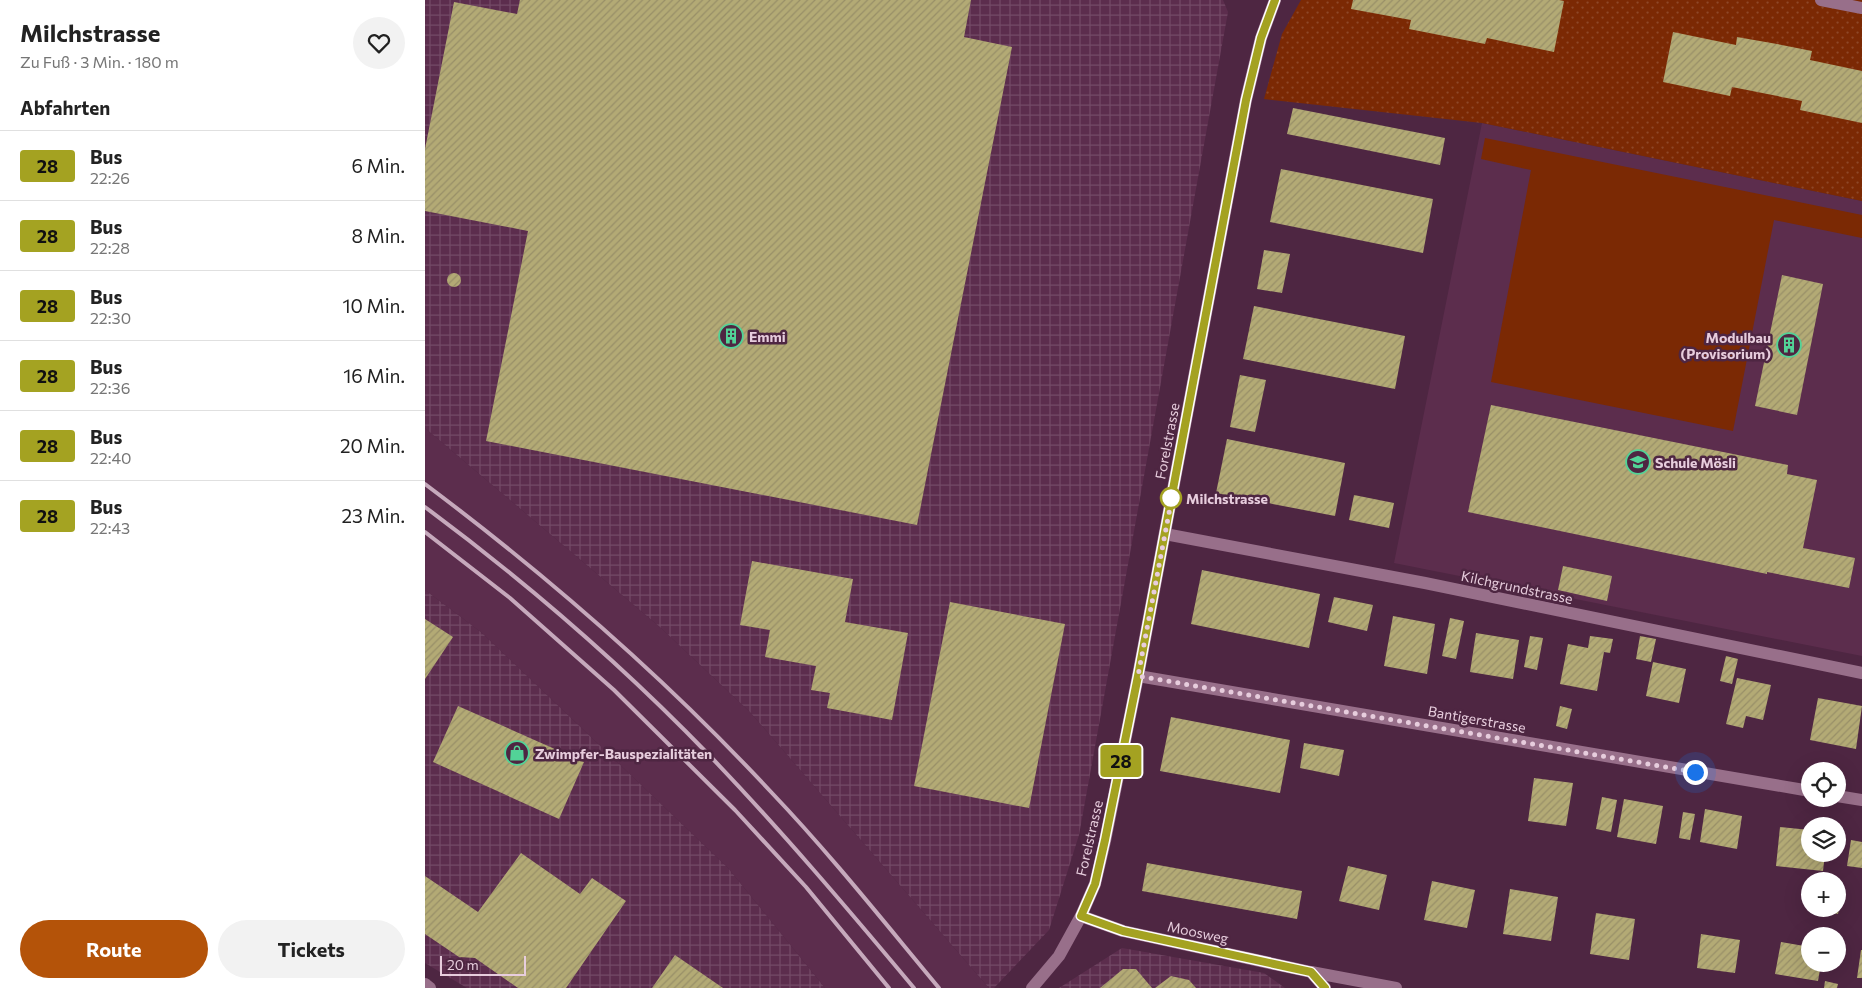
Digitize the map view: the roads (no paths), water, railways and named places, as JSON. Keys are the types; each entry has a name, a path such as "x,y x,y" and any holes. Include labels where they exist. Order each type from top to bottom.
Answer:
{"street":[{"name":"Forelstrasse","path":"1081,916 1095,884 1105,840 1138,676 1246,100 1261,38 1275,0"},
{"path":"1821,0 1862,8"},
{"name":"Kilchgrundstrasse","path":"1165,534 1425,583 1862,672"},
{"name":"Bantigerstrasse","path":"1138,676 1801,789"},
{"path":"1846,797 1862,800"},
{"path":"1032,988 1059,956 1081,916"},
{"name":"Moosweg","path":"1081,916 1123,931 1311,972 1396,988"},
{"path":"1311,972 1325,988"},
{"path":"425,984 430,988"}],"railway":[{"path":"425,484 517,555 605,631 691,710 815,840 939,988"},
{"path":"425,507 463,535 572,625 676,722 736,783 788,841 914,988"},
{"path":"425,532 510,598 614,690 735,810 806,887 889,988"}],"place":[{"name":"Emmi","path":"731,336"},
{"name":"Modulbau (Provisorium)","path":"1789,345"},
{"name":"Schule Mösli","path":"1638,462"},
{"name":"Milchstrasse","path":"1171,498"},
{"name":"Zwimpfer-Bauspezialitäten","path":"517,753"}]}
